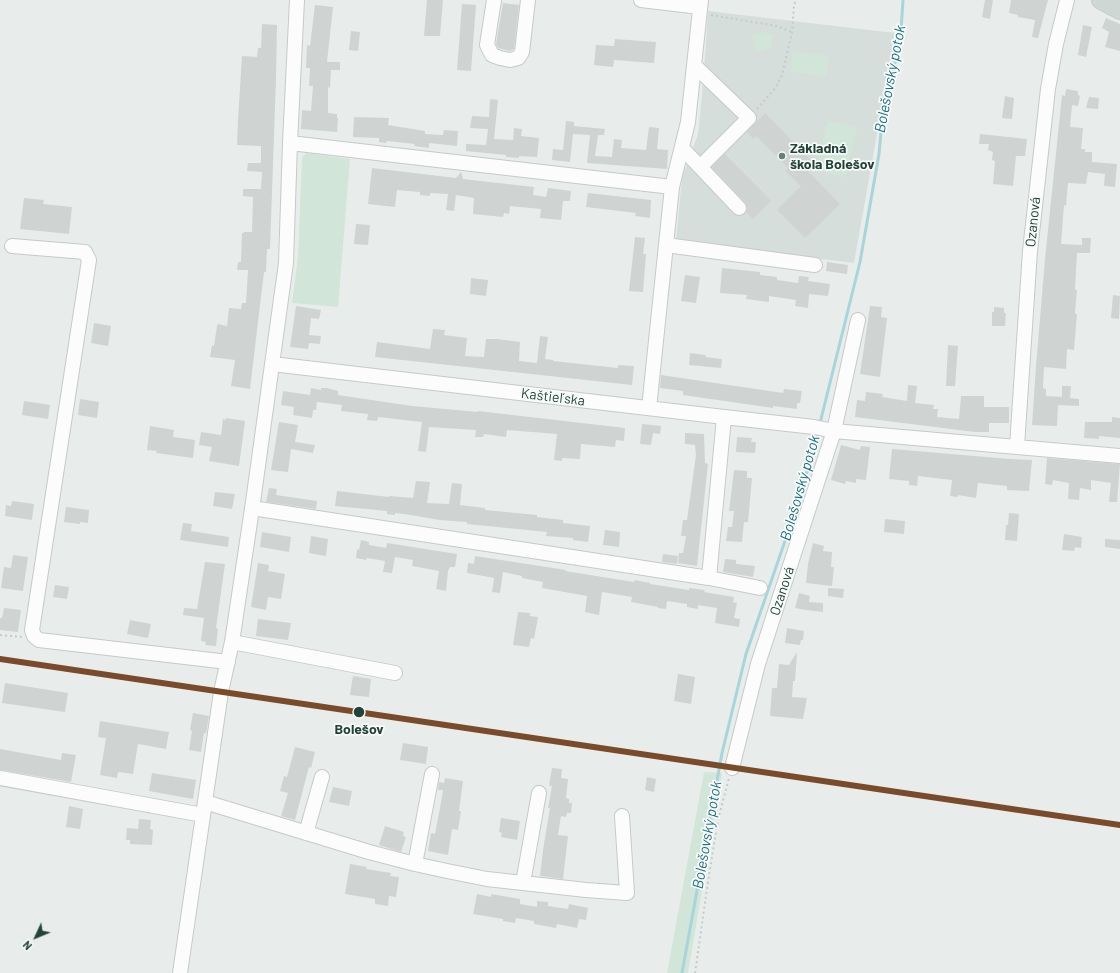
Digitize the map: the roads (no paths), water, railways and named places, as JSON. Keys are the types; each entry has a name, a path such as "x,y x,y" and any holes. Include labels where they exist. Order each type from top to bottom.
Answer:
{"main road":[{"path":"1101,0 1120,10"}],"street":[{"path":"180,973 221,692 232,642 286,263 297,0"},
{"path":"494,0 487,45 492,54 500,58 510,60 518,58 522,52 528,0"},
{"path":"641,0 702,7 688,122 672,186 649,408"},
{"name":"Ozanová","path":"1017,446 1031,243 1048,89 1056,44 1067,0"},
{"path":"694,65 749,118 700,167"},
{"path":"290,143 672,186"},
{"path":"682,148 739,208"},
{"path":"666,245 815,265"},
{"path":"12,246 85,252 89,260 32,630 34,636 39,640 228,662"},
{"name":"Ozanová","path":"732,768 758,664 824,429 858,320"},
{"name":"Kaštieľska","path":"272,364 824,429"},
{"path":"709,578 724,417"},
{"path":"824,429 1120,456"},
{"path":"252,508 709,578 760,588"},
{"path":"232,642 395,673"},
{"path":"415,864 432,774"},
{"path":"306,833 322,777"},
{"path":"0,778 204,809 306,833 415,864 468,876 586,890 627,893 622,816"},
{"path":"523,883 539,793"}],"waterway":[{"name":"Bolešovský potok","path":"820,423 860,262 879,154 883,110 889,94 901,31 903,0"},
{"name":"Bolešovský potok","path":"682,973 722,753 746,654 795,512 819,431"}],"place":[{"name":"Základná škola Bolešov","path":"782,156"},
{"name":"Bolešov","path":"359,712"}]}
